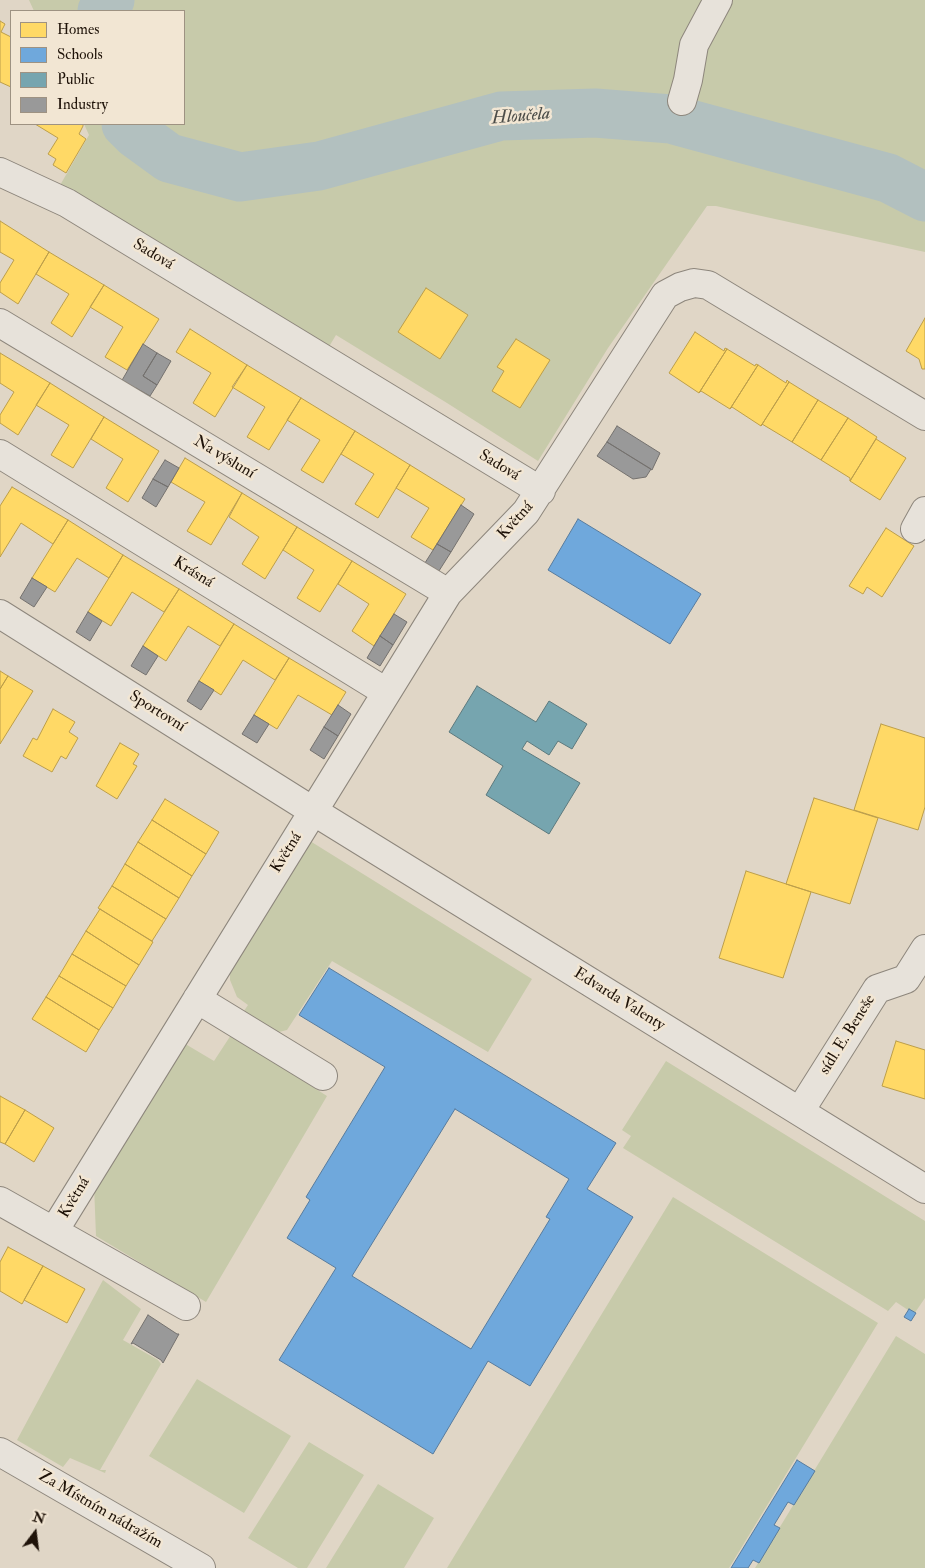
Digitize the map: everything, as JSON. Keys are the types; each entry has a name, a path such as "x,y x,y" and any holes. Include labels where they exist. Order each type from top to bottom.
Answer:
{"street":[{"path":"682,101 694,45 718,0"},
{"name":"Sadová","path":"0,172 67,203 541,491"},
{"path":"541,491 665,295 680,286 694,283 717,290 925,416"},
{"name":"Na výsluní","path":"0,323 448,593"},
{"name":"Krásná","path":"0,454 386,692"},
{"name":"Květná","path":"54,1231 448,593 526,512 541,491"},
{"name":"Sportovní","path":"0,614 313,812"},
{"name":"Edvarda Valenty","path":"313,812 925,1189"},
{"name":"sídl. E. Beneše","path":"800,1111 877,989 906,979 925,949"},
{"path":"197,999 323,1076"},
{"path":"0,1201 186,1306"},
{"name":"Za Místním nádražím","path":"0,1452 200,1568"}],"green space":[{"path":"29,0 925,0 925,252 716,206 707,206 608,348 538,461 336,335 327,350 59,187 89,135 84,125 185,125 185,10 34,10"},
{"path":"310,841 532,979 488,1052 332,961 287,1030 275,1033 242,1014 248,1005 237,997 230,980 230,963"},
{"path":"231,1035 327,1096 206,1302 96,1236 94,1185 182,1042 214,1061"},
{"path":"666,1061 925,1221 925,1298 914,1314 896,1302 888,1311 623,1148 631,1136 622,1130"},
{"path":"673,1197 878,1323 729,1568 447,1568"},
{"path":"103,1280 141,1309 123,1340 158,1360 161,1364 100,1470 106,1470 105,1473 70,1458 63,1467 17,1440"},
{"path":"896,1336 925,1354 925,1568 755,1568"},
{"path":"197,1379 291,1436 244,1513 149,1456"},
{"path":"309,1442 364,1475 307,1568 298,1568 248,1538"},
{"path":"378,1484 434,1518 404,1568 326,1568"}],"building: Homes":[{"path":"0,21 5,24 1,32 10,36 10,87 0,82"},
{"path":"37,125 83,125 79,134 86,139 66,173 53,165 56,159 48,154 58,138"},
{"path":"0,221 49,252 18,304 0,292 0,283 14,260 0,252"},
{"path":"49,252 104,285 72,337 51,323 69,294 36,274"},
{"path":"104,285 159,319 127,370 105,357 123,327 90,307"},
{"path":"426,288 468,315 440,359 398,332"},
{"path":"925,318 925,369 922,369 919,359 906,351"},
{"path":"190,329 247,365 215,417 193,403 211,373 176,352"},
{"path":"695,332 724,351 725,348 727,349 699,393 669,373"},
{"path":"516,339 550,360 520,408 492,391 504,371 497,367"},
{"path":"727,349 755,366 756,364 758,365 730,409 701,391 699,393"},
{"path":"0,353 50,383 18,435 0,423 0,415 14,392 0,383"},
{"path":"247,365 301,398 269,450 247,437 265,407 232,387"},
{"path":"758,365 786,383 787,380 789,382 761,426 732,407 730,409"},
{"path":"789,382 818,400 792,442 762,424"},
{"path":"50,383 104,417 73,468 51,455 69,425 36,405"},
{"path":"301,398 355,431 323,483 301,470 320,440 287,420"},
{"path":"818,400 848,418 821,460 792,442"},
{"path":"104,417 159,451 128,502 106,488 123,459 91,439"},
{"path":"848,418 877,437 850,481 850,478 821,460"},
{"path":"355,431 410,465 378,518 355,504 374,474 341,454"},
{"path":"876,439 906,458 880,500 850,481"},
{"path":"185,458 242,493 211,545 187,531 205,502 171,482"},
{"path":"410,465 465,499 433,550 411,537 429,508 396,488"},
{"path":"12,487 68,520 53,544 21,523 0,557 0,506"},
{"path":"242,493 297,527 265,579 242,564 259,537 229,517"},
{"path":"68,520 123,555 109,578 77,558 55,592 32,578"},
{"path":"297,527 352,561 320,612 297,598 314,570 283,550"},
{"path":"886,528 914,546 882,597 867,587 863,594 849,586"},
{"path":"123,555 179,589 164,612 132,592 111,626 88,612"},
{"path":"352,561 406,594 374,646 352,631 369,604 338,584"},
{"path":"179,589 234,624 220,646 188,626 166,661 143,646"},
{"path":"234,624 289,658 275,680 243,660 221,695 199,681"},
{"path":"289,658 346,692 332,715 298,695 277,729 254,715"},
{"path":"0,671 8,676 0,689"},
{"path":"8,676 33,691 0,744 0,689"},
{"path":"53,709 75,722 69,732 78,738 66,759 61,756 52,772 23,756 33,738 37,740"},
{"path":"881,724 925,738 925,807 918,830 854,810"},
{"path":"120,743 139,754 133,764 137,766 117,799 96,786"},
{"path":"814,798 878,818 850,904 786,884"},
{"path":"165,799 219,832 206,854 152,820"},
{"path":"152,820 206,854 192,876 138,842"},
{"path":"138,842 192,876 179,898 125,864"},
{"path":"125,864 179,898 166,919 112,886"},
{"path":"746,871 811,892 783,978 719,958"},
{"path":"112,886 166,919 152,941 98,908"},
{"path":"100,909 153,942 139,965 86,931"},
{"path":"86,931 139,965 126,986 72,954"},
{"path":"72,954 126,986 113,1008 59,976"},
{"path":"59,976 113,1008 99,1030 46,997"},
{"path":"46,997 99,1030 86,1052 32,1019"},
{"path":"896,1041 925,1050 925,1099 882,1086"},
{"path":"0,1096 25,1110 5,1144 0,1142"},
{"path":"25,1110 54,1128 34,1162 5,1144"},
{"path":"8,1247 43,1266 22,1304 0,1291 0,1262"},
{"path":"43,1266 85,1289 67,1323 24,1300"}],"building: Schools":[{"path":"578,519 701,594 670,644 548,570"},
{"path":"329,968 616,1143 587,1189 633,1217 530,1386 488,1361 433,1454 279,1360 336,1268 287,1238 310,1200 306,1197 385,1067 299,1015","holes":["455,1109 569,1179 546,1217 550,1219 471,1349 352,1276"]},
{"path":"909,1309 916,1313 911,1321 904,1317"},
{"path":"797,1460 815,1471 794,1505 788,1502 774,1525 780,1528 759,1563 753,1560 748,1568 731,1568"}],"building: Public":[{"path":"477,686 536,722 549,701 587,724 572,749 558,741 549,755 527,741 522,749 580,783 549,834 486,795 503,766 449,732"}],"building: Industry":[{"path":"143,344 157,353 143,376 157,385 150,396 136,388 134,390 121,382"},
{"path":"157,353 171,361 157,385 143,376"},
{"path":"617,426 660,453 652,470 607,442"},
{"path":"607,442 651,469 646,477 633,479 597,456"},
{"path":"165,460 179,468 168,487 153,479"},
{"path":"153,479 168,487 156,507 142,498"},
{"path":"461,505 474,514 451,552 437,544"},
{"path":"437,544 451,552 437,574 423,566"},
{"path":"32,578 47,587 34,607 20,598"},
{"path":"88,612 102,621 90,641 76,632"},
{"path":"394,614 407,622 393,645 380,636"},
{"path":"380,636 393,645 380,666 367,658"},
{"path":"143,646 158,656 146,675 131,666"},
{"path":"199,681 214,690 201,710 187,701"},
{"path":"338,705 351,714 338,736 324,727"},
{"path":"254,715 269,724 257,743 242,734"},
{"path":"324,727 338,736 324,759 310,750"},
{"path":"148,1315 179,1334 163,1363 133,1343 131,1344"}],"waterway":[{"name":"Hloučela","path":"103,10 110,0"},
{"name":"Hloučela","path":"127,125 136,134 169,158 240,177 319,166 501,116 595,113 671,119 888,178 925,197"}]}
